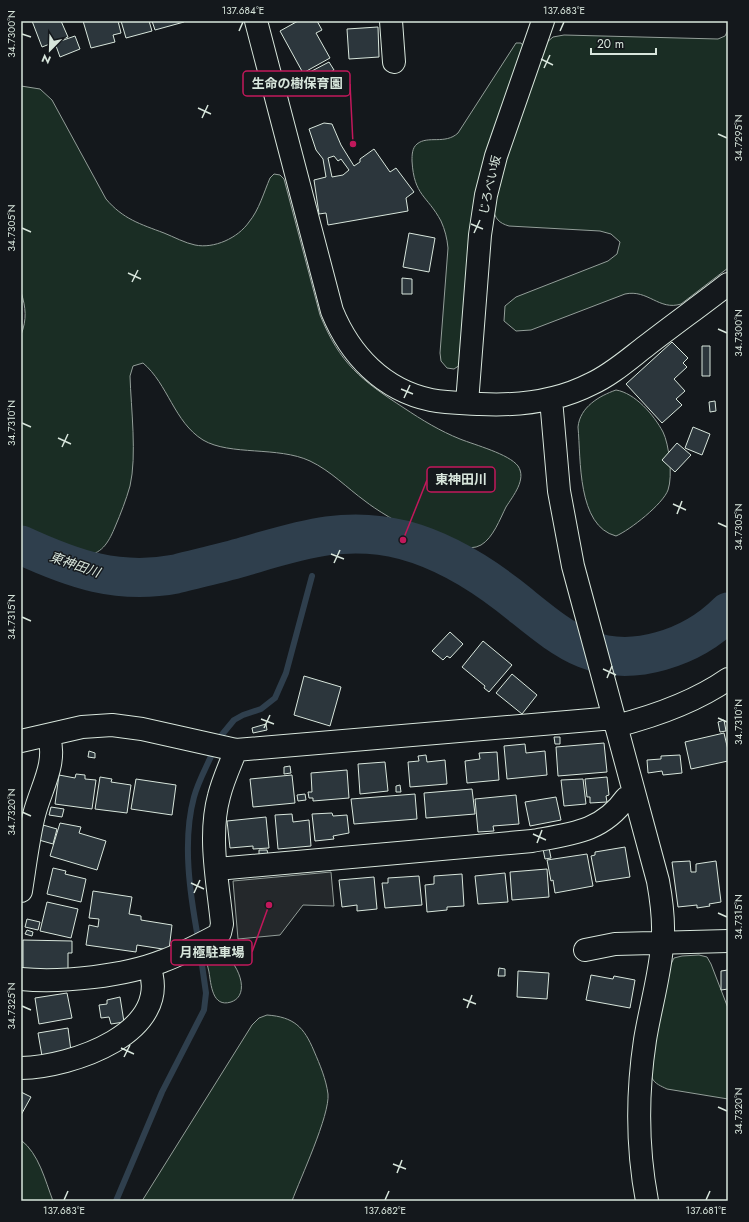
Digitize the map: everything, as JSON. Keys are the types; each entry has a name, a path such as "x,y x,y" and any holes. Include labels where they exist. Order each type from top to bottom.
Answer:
{"street":[{"path":"256,21 332,311 339,329 350,347 362,362 377,375 394,386 431,400 467,403 502,405 533,403 564,396 598,380 728,284"},
{"path":"391,21 394,62"},
{"name":"じろべい坂","path":"467,403 480,235 486,195 496,156 543,21"},
{"path":"551,399 559,491 565,529 603,680 658,881 662,902 663,942 641,1071 640,1134 648,1201"},
{"path":"21,741 97,725 127,726 236,750 615,722 643,719 678,706 728,679"},
{"path":"21,891 23,867 35,813 52,762 53,747 49,736"},
{"path":"21,979 57,980 125,972 149,966 183,952 220,933 222,924 214,841 217,804 225,775 236,750"},
{"path":"217,869 532,842 583,830 601,823 617,811 626,798 635,796"},
{"path":"584,950 615,944 728,941"},
{"path":"21,1068 52,1064 91,1052 108,1046 123,1036 136,1024 146,1009 153,992 153,978 149,966"}],"green space":[{"path":"728,30 728,268 681,304 666,305 640,294 625,294 531,330 516,331 504,321 505,306 516,297 608,261 617,254 620,242 611,234 600,231 509,226 500,222 496,218 493,208 504,158 546,43 553,37 564,35 718,39 725,36"},
{"path":"516,43 521,43 524,47 460,365 454,369 447,368 441,361 440,353 448,248 447,241 445,231 436,212 418,189 413,173 413,152 415,146 421,141 448,139 458,133"},
{"path":"21,86 40,89 52,100 106,199 112,206 125,216 140,224 187,243 202,246 218,244 239,233 256,212 270,178 274,174 280,175 284,179 320,315 344,359 376,389 418,417 453,436 500,454 518,466 521,476 518,487 489,538 481,545 470,548 439,541 404,526 388,517 332,475 310,461 297,456 227,448 214,445 203,440 185,423 159,381 143,363 133,366 130,376 133,461 130,486 117,522 105,545 102,549 93,554 79,555 62,551 21,533 21,335 25,314 21,292"},
{"path":"616,390 630,395 637,400 655,419 663,432 669,452 670,477 668,490 660,502 637,522 616,536 603,530 594,519 588,506 581,473 578,427 582,414 591,403"},
{"path":"212,949 220,951 227,957 234,964 238,973 241,982 241,990 238,997 231,1002 220,1002 214,994 207,961 207,956"},
{"path":"699,955 707,957 711,964 728,1008 728,1099 667,1089 656,1083 652,1078 651,1070 654,1042 670,966 674,958"},
{"path":"267,1015 284,1018 291,1021 302,1030 310,1043 318,1062 324,1077 328,1094 320,1131 292,1201 142,1201 252,1025 259,1018"},
{"path":"21,1140 37,1160 53,1201 21,1201"}],"shaded area":[{"path":"331,872 334,906 303,905 280,935 238,939 233,881"}],"building":[{"path":"32,21 61,21 68,37 42,47"},
{"path":"83,21 118,21 121,33 113,35 115,42 91,48"},
{"path":"121,21 149,21 152,31 126,38"},
{"path":"152,21 184,21 184,22 155,30"},
{"path":"298,21 317,21 322,30 316,33 330,58 303,73 280,31"},
{"path":"378,27 379,57 349,59 347,29"},
{"path":"75,36 80,49 60,57 55,43"},
{"path":"329,62 334,70 313,82 308,73"},
{"path":"324,123 332,124 341,145 354,166 360,162 360,159 374,149 390,172 396,168 414,192 406,198 408,211 328,225 326,213 319,214 314,180 326,177 323,159 316,150 309,129","holes":["334,156 338,161 341,159 349,170 343,175 332,177 328,158"]},
{"path":"409,233 435,238 429,272 403,267"},
{"path":"402,278 412,279 412,294 402,294"},
{"path":"672,342 688,358 683,363 687,367 674,379 685,391 676,399 682,405 662,423 626,384"},
{"path":"702,346 710,346 710,376 702,376"},
{"path":"715,401 716,411 710,412 709,402"},
{"path":"693,427 710,434 702,455 685,448"},
{"path":"677,443 691,455 675,472 662,460"},
{"path":"450,632 463,644 450,658 447,656 443,660 432,651"},
{"path":"483,641 512,665 489,692 484,688 485,686 462,667"},
{"path":"512,674 537,695 522,714 496,693"},
{"path":"304,676 341,687 330,726 294,715"},
{"path":"724,720 726,731 720,732 718,722"},
{"path":"266,724 267,730 253,733 252,728"},
{"path":"724,733 728,750 728,761 691,769 685,742"},
{"path":"554,737 560,737 560,744 555,744"},
{"path":"604,743 607,772 558,776 556,747"},
{"path":"525,744 526,753 545,751 547,775 507,779 504,746"},
{"path":"89,751 95,753 95,758 88,757"},
{"path":"497,752 499,780 467,783 465,761 480,759 479,753"},
{"path":"426,755 427,762 445,760 447,784 410,787 408,762 419,761 418,756"},
{"path":"680,755 682,773 663,775 662,771 648,773 647,760 661,759 661,756"},
{"path":"385,762 388,791 360,794 358,764"},
{"path":"290,766 291,773 284,774 284,767"},
{"path":"347,770 349,798 313,801 313,798 309,798 308,792 312,792 311,773"},
{"path":"76,774 85,775 85,779 96,780 92,809 55,804 59,775 75,778"},
{"path":"292,775 295,803 253,807 250,779"},
{"path":"100,777 112,779 111,782 131,785 127,813 95,809"},
{"path":"607,777 609,795 606,796 607,802 590,803 590,797 587,797 585,779"},
{"path":"136,779 176,785 172,815 131,809"},
{"path":"583,779 586,804 564,806 561,780"},
{"path":"400,785 401,792 396,792 396,786"},
{"path":"472,789 475,814 426,818 424,793"},
{"path":"305,794 306,800 298,801 297,795"},
{"path":"415,794 417,819 354,824 351,799"},
{"path":"516,795 519,824 493,826 494,831 478,832 475,799"},
{"path":"556,797 561,820 530,826 525,802"},
{"path":"51,807 64,809 62,817 49,815"},
{"path":"332,813 333,816 347,815 349,833 333,836 334,839 315,841 312,814"},
{"path":"292,814 293,822 309,820 311,846 278,849 275,815"},
{"path":"266,817 269,848 253,849 253,846 230,848 227,821"},
{"path":"60,823 81,827 79,833 106,841 97,870 50,856"},
{"path":"43,825 57,829 53,844 39,840"},
{"path":"625,847 630,877 596,882 591,856 595,855 595,852"},
{"path":"549,848 551,858 545,859 543,849"},
{"path":"259,850 267,850 268,854 259,855"},
{"path":"587,854 593,886 555,893 547,860"},
{"path":"690,861 691,872 696,872 696,864 716,861 721,902 709,904 710,906 697,908 697,905 678,907 672,862"},
{"path":"53,868 66,871 65,874 86,879 81,902 47,894"},
{"path":"547,869 549,897 512,900 510,872"},
{"path":"505,873 508,902 478,904 475,876"},
{"path":"462,874 464,906 447,907 447,910 427,912 425,885 434,884 434,876"},
{"path":"419,876 422,905 385,908 382,883 388,883 388,878"},
{"path":"374,877 377,909 357,911 357,905 342,907 339,880"},
{"path":"93,891 132,897 129,914 141,916 141,920 172,925 169,950 137,945 136,952 86,945 89,925 98,927 99,919 89,918"},
{"path":"47,902 78,909 71,938 40,931"},
{"path":"27,919 40,922 38,930 25,927"},
{"path":"27,930 33,932 32,936 25,934"},
{"path":"23,940 72,941 72,953 68,953 68,971 23,970"},
{"path":"499,968 505,969 505,976 498,976"},
{"path":"728,970 728,989 721,990 721,971"},
{"path":"518,971 549,973 547,999 517,997"},
{"path":"591,975 613,979 614,976 635,980 630,1008 586,1000"},
{"path":"67,993 72,1018 39,1024 35,998"},
{"path":"120,997 124,1022 111,1024 109,1017 101,1018 99,1005 107,1004 107,1000"},
{"path":"68,1028 71,1051 42,1056 38,1033"},
{"path":"21,1092 31,1097 21,1115"}],"waterway":[{"name":"東神田川","path":"21,545 40,554 96,573 115,576 155,577 176,574 324,536 343,534 383,536 418,544 445,555 496,586 560,635 577,645 595,652 615,656 637,656 670,648 697,636 721,619 728,612"},
{"path":"319,549 323,535"},
{"path":"220,737 234,720 243,715 261,709 275,698 286,673 312,576"},
{"path":"198,938 188,868 188,831 194,797 212,754"},
{"path":"116,1201 162,1092 204,1010 206,993 200,951"}],"place":[{"name":"生命の樹保育園","path":"353,144"},
{"name":"東神田川","path":"403,540"},
{"name":"月極駐車場","path":"269,905"}]}
